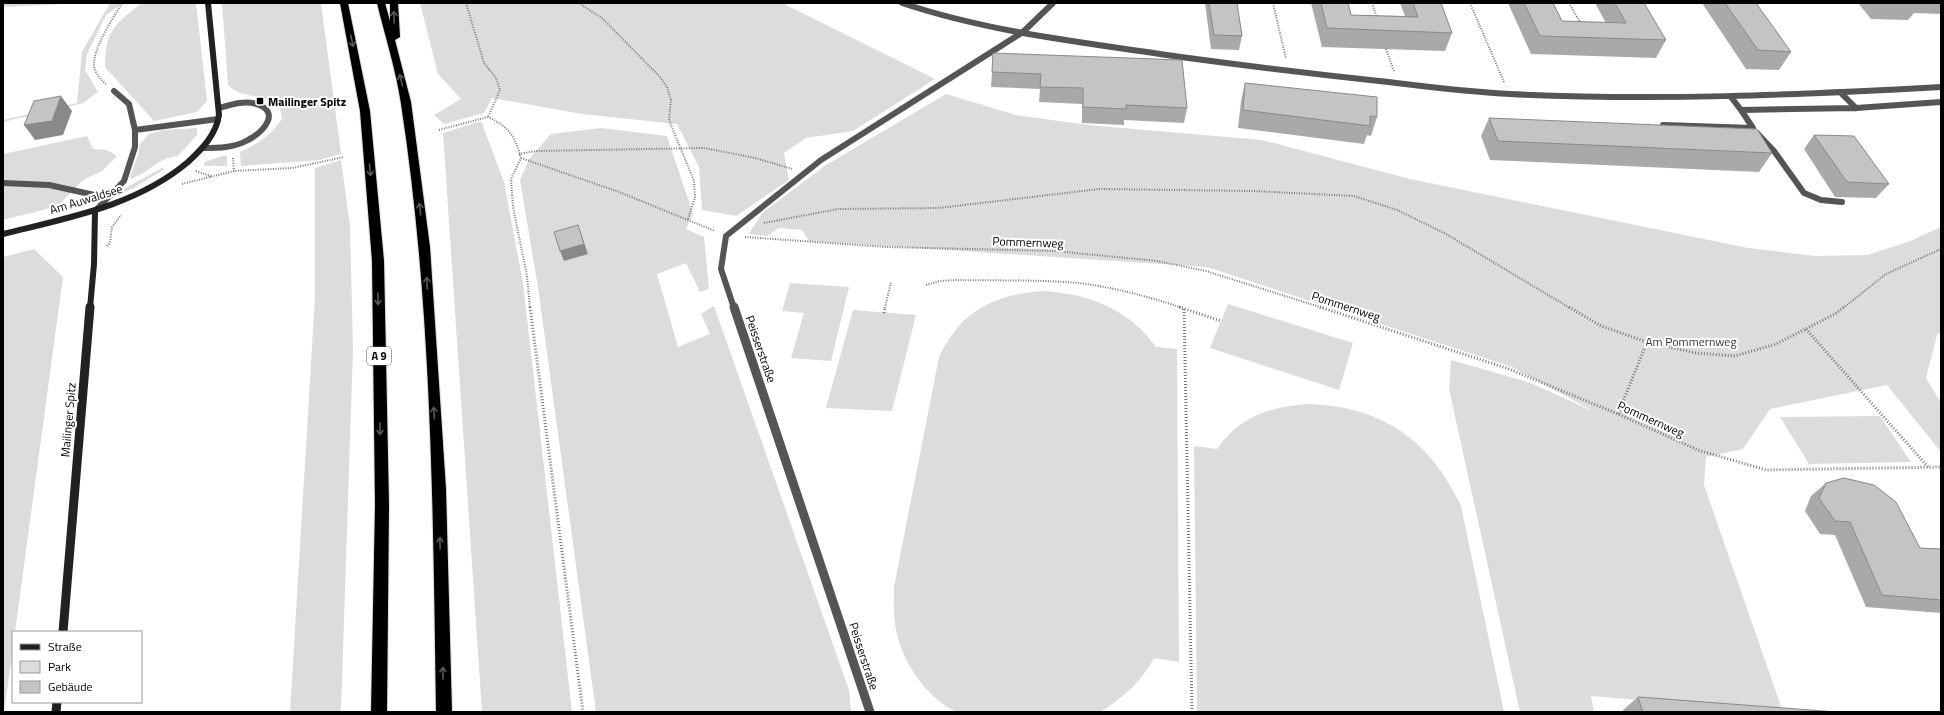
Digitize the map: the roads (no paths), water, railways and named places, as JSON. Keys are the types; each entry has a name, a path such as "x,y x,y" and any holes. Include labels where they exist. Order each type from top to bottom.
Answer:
{"highway":[{"name":"A 9","path":"344,3 365,110 378,261 382,505 379,712"},
{"path":"381,3 406,102 425,248 439,489 444,712"},
{"path":"394,3 396,59"}],"street":[{"name":"Am Auwaldsee","path":"3,234 95,211 119,202 163,181 183,167 203,148 212,136 218,119 219,108 208,3"},
{"path":"902,3 944,18 1154,53 1288,71 1509,94 1629,98 1731,97 1941,88"},
{"path":"1023,32 1053,3"},
{"name":"Peisserstraße","path":"870,712 721,269 726,236 821,160 1023,32"},
{"path":"95,211 124,181 135,147 135,130 129,104 114,91"},
{"path":"1841,93 1856,108"},
{"path":"1731,97 1753,128 1774,151 1804,193 1821,200 1842,202"},
{"path":"1741,110 1856,108 1941,102"},
{"path":"203,148 223,148 244,143 261,133 268,122 269,116 267,112 256,104 238,104 219,108"},
{"path":"135,130 218,119"},
{"path":"1658,125 1753,128"},
{"path":"3,183 49,185 99,196 104,200"},
{"name":"Mailinger Spitz","path":"63,631 94,264 95,211"}],"place":[{"name":"Mailinger Spitz","path":"260,101"}],"park label":[{"name":"Am Pommernweg","path":"1691,341"}]}
